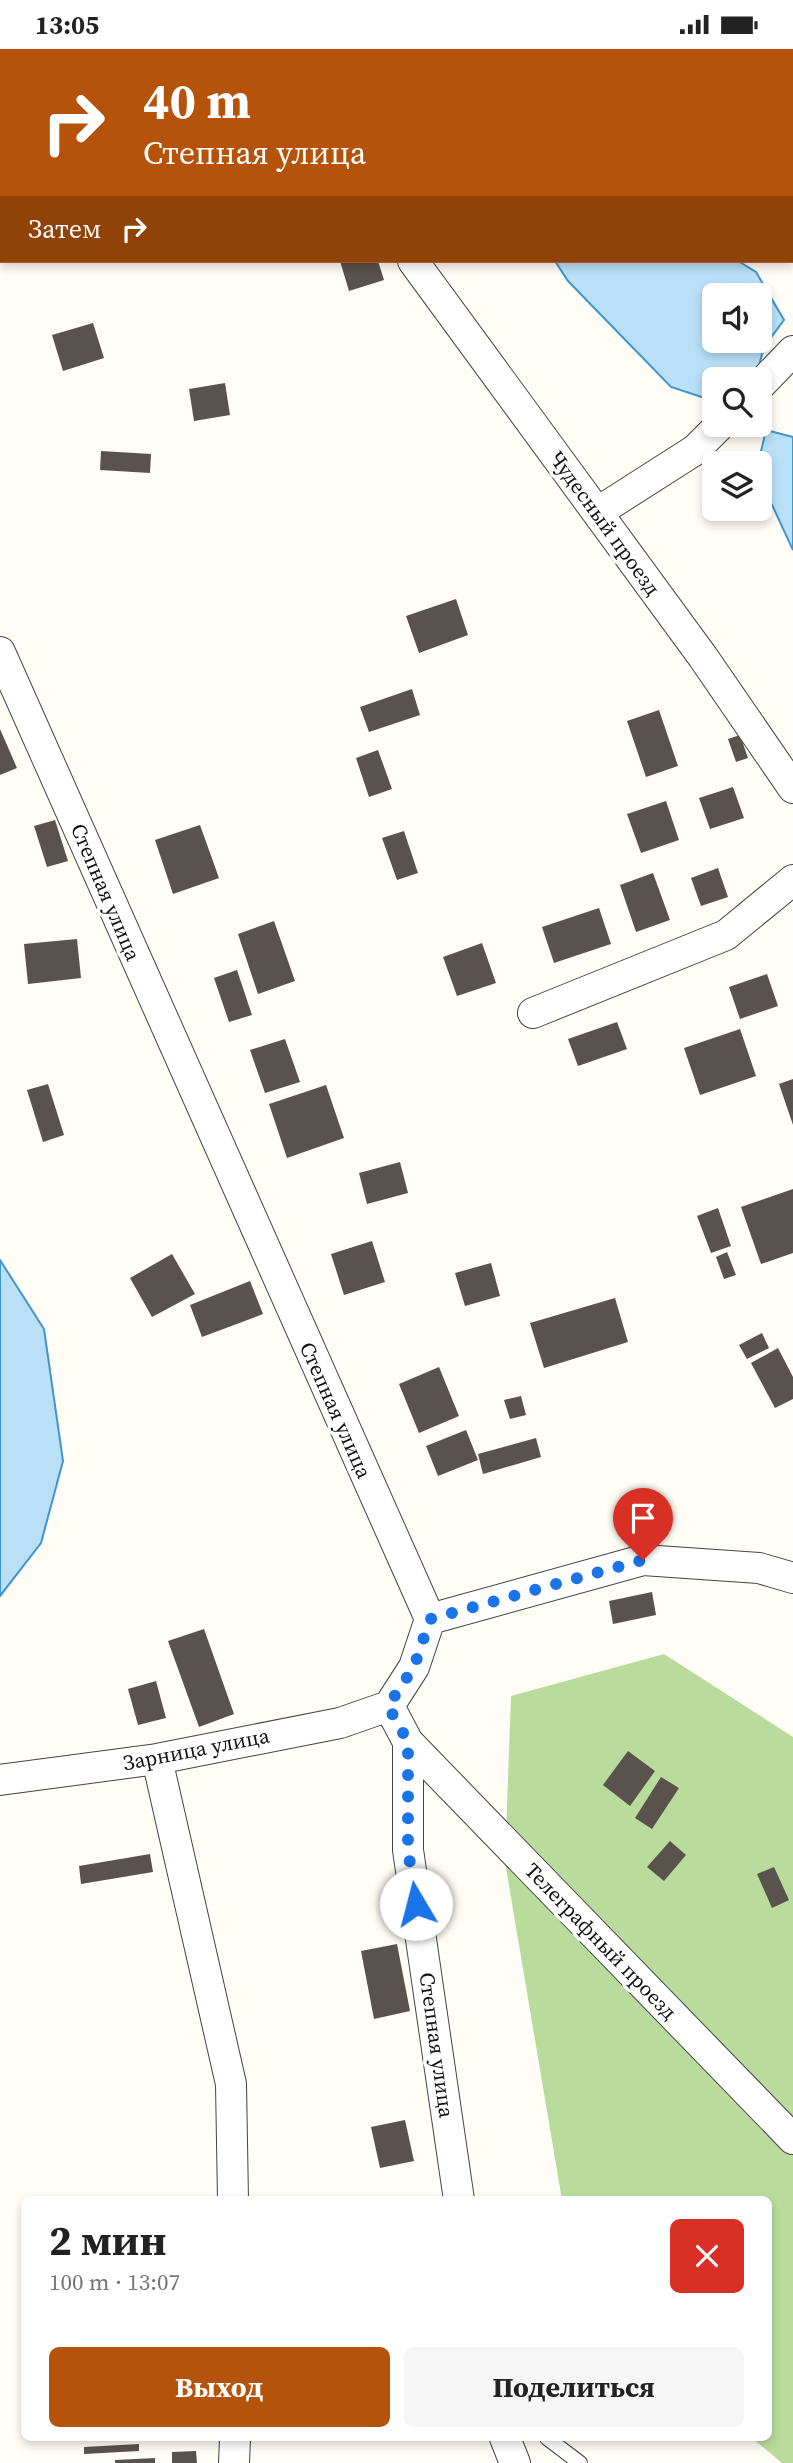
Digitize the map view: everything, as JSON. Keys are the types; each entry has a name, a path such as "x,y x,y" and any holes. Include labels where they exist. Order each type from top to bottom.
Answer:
{"street":[{"name":"Чудесный проезд","path":"414,263 598,512 793,788"},
{"path":"772,373 793,351"},
{"path":"598,512 695,450 708,437"},
{"name":"Степная улица","path":"0,652 430,1619"},
{"path":"533,1013 726,935 793,880"},
{"path":"388,1706 414,1667 430,1619 643,1560 758,1568 793,1578"},
{"name":"Степная улица","path":"388,1706 408,1742 408,1850 458,2196"},
{"name":"Зарница улица","path":"0,1780 157,1759 340,1723 388,1706"},
{"name":"Телеграфный проезд","path":"408,1742 793,2139"},
{"path":"157,1759 232,2084 233,2196"},
{"path":"234,2463 235,2441"},
{"path":"506,2441 514,2463"}],"lane":[{"path":"551,2441 580,2463"}],"green space":[{"path":"664,1654 793,1737 793,2463 782,2463 756,2441 772,2441 772,2196 561,2196 505,1862 511,1696"}],"water":[{"path":"556,263 741,263 756,272 762,283 702,283 702,353 762,353 759,367 702,367 702,397 671,387 568,281"},
{"path":"772,299 784,320 772,336"},
{"path":"772,432 793,437 793,550 772,505 772,451 761,451 764,437 772,437"},
{"path":"0,1260 44,1329 63,1461 41,1543 0,1596"}],"building":[{"path":"341,263 379,263 384,280 349,291"},
{"path":"93,323 104,358 63,371 52,335"},
{"path":"225,383 230,415 194,421 189,389"},
{"path":"101,451 151,454 150,473 100,470"},
{"path":"456,599 468,635 419,653 406,616"},
{"path":"412,689 420,715 369,732 360,707"},
{"path":"659,710 678,766 646,777 627,721"},
{"path":"0,729 17,768 0,775"},
{"path":"740,735 748,758 736,762 728,739"},
{"path":"378,750 392,789 369,797 356,758"},
{"path":"733,787 744,818 710,829 699,798"},
{"path":"666,801 679,840 641,853 627,814"},
{"path":"55,820 68,861 47,867 34,826"},
{"path":"200,825 219,878 173,894 155,840"},
{"path":"404,831 418,873 397,880 382,838"},
{"path":"718,868 728,897 701,906 691,878"},
{"path":"653,873 670,920 636,932 620,885"},
{"path":"599,908 611,944 554,963 542,927"},
{"path":"274,921 295,981 258,994 238,934"},
{"path":"77,939 81,978 28,984 24,944"},
{"path":"482,943 496,983 457,996 443,957"},
{"path":"237,970 252,1015 229,1022 214,978"},
{"path":"767,974 778,1006 740,1019 729,987"},
{"path":"617,1022 627,1049 578,1066 568,1039"},
{"path":"740,1029 756,1076 700,1095 684,1048"},
{"path":"285,1039 300,1082 265,1093 250,1050"},
{"path":"793,1079 793,1125 779,1084"},
{"path":"48,1084 64,1135 43,1142 27,1090"},
{"path":"326,1085 344,1138 287,1158 269,1104"},
{"path":"400,1162 408,1193 367,1204 359,1173"},
{"path":"793,1189 793,1253 761,1264 741,1207"},
{"path":"718,1208 731,1246 711,1253 697,1216"},
{"path":"372,1241 385,1282 344,1295 331,1254"},
{"path":"727,1252 736,1275 724,1279 716,1257"},
{"path":"172,1254 195,1294 152,1317 130,1278"},
{"path":"491,1263 500,1296 465,1306 455,1273"},
{"path":"250,1281 263,1314 202,1337 190,1305"},
{"path":"615,1298 628,1342 544,1368 530,1323"},
{"path":"762,1333 769,1348 747,1359 739,1345"},
{"path":"778,1348 793,1377 793,1399 775,1408 751,1363"},
{"path":"439,1367 459,1416 419,1433 399,1384"},
{"path":"521,1396 526,1415 510,1419 504,1400"},
{"path":"466,1430 478,1460 438,1476 426,1446"},
{"path":"536,1438 541,1457 483,1474 478,1454"},
{"path":"652,1592 656,1615 613,1624 609,1601"},
{"path":"204,1629 234,1714 199,1727 168,1641"},
{"path":"156,1681 166,1718 138,1725 128,1689"},
{"path":"628,1751 655,1771 630,1806 603,1785"},
{"path":"661,1777 679,1788 652,1829 635,1818"},
{"path":"670,1841 686,1855 664,1881 647,1867"},
{"path":"150,1854 153,1872 81,1884 79,1866"},
{"path":"774,1867 789,1900 772,1908 757,1874"},
{"path":"397,1944 410,2011 374,2019 361,1951"},
{"path":"405,2120 414,2161 380,2168 371,2127"},
{"path":"139,2444 139,2451 84,2454 84,2447"},
{"path":"196,2451 197,2463 172,2463 172,2452"},
{"path":"155,2458 155,2463 115,2463 115,2460"}],"route":[{"path":"416,1904 408,1850 408,1742 388,1706 414,1667 430,1619 643,1560"}]}
